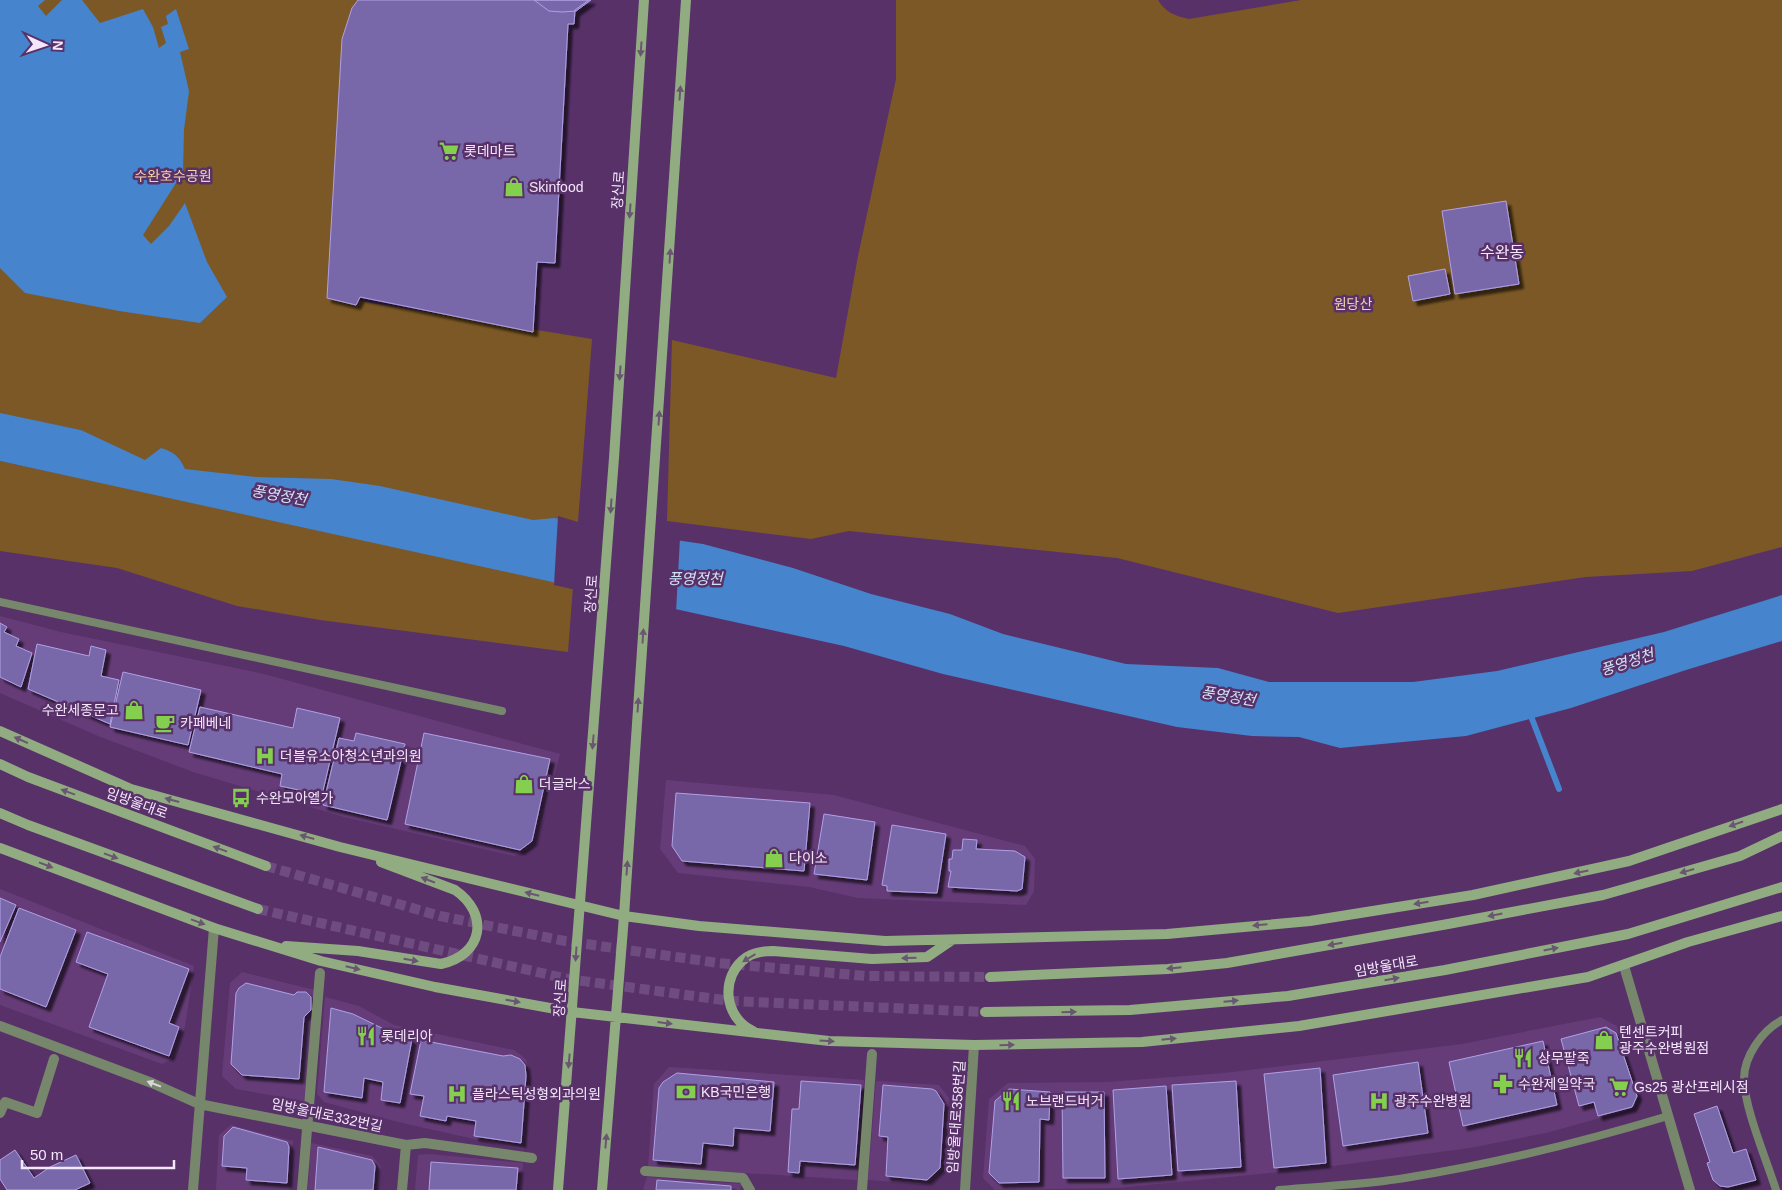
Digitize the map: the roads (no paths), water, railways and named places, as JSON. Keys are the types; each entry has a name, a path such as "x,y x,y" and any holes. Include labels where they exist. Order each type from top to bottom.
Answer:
{"main road":[{"name":"장신로","path":"558,1190 614,458 644,0"},
{"path":"602,1190 617,1017 639,684 656,466 686,0"},
{"path":"0,731 131,789 340,847 624,916 698,926 885,941 1167,934 1310,921 1435,901 1629,861 1782,809"},
{"name":"임방울대로","path":"0,764 37,781 266,866"},
{"path":"0,813 258,909"},
{"path":"990,977 1168,969 1227,963 1438,926 1602,895 1740,856 1782,836"},
{"path":"275,946 358,951 441,964 459,958 473,945 477,933 478,920 474,908 466,898 455,890 340,847"},
{"path":"0,848 214,928 321,961 435,987 572,1012 829,1041 974,1045 1142,1042 1299,1026 1588,977 1624,966 1688,942 1782,916"},
{"name":"임방울대로","path":"985,1012 1130,1010 1288,996 1445,970 1628,934 1782,887"},
{"path":"772,1036 758,1034 745,1028 736,1018 730,1006 728,992 730,978 737,966 747,957 760,952 774,950 872,959 926,957 953,940"}],"street":[{"path":"193,1190 214,928"},
{"path":"1624,966 1690,1190"},
{"path":"302,1190 320,973"},
{"name":"임방울대로332번길","path":"0,1026 152,1083 199,1104 406,1145 425,1142 532,1158"},
{"name":"임방울대로358번길","path":"965,1190 974,1045"},
{"path":"862,1190 872,1054"},
{"path":"0,1113 5,1102 37,1113 54,1059"},
{"path":"402,1190 406,1145"},
{"path":"645,1171 743,1178 750,1190"}],"lane":[{"path":"0,602 502,711"},
{"path":"1776,1190 1747,1099 1744,1078 1746,1066 1765,1031 1782,1020"},
{"path":"1279,1190 1402,1179 1463,1168 1563,1146 1668,1116"}],"water":[{"name":"수완호수공원","path":"0,0 45,0 38,6 46,16 62,0 82,0 100,23 143,9 153,27 159,48 166,43 161,27 168,24 166,16 176,9 189,49 180,52 189,91 184,130 183,172 143,235 151,244 169,226 185,203 207,262 227,297 200,323 119,311 25,293 0,268"},
{"name":"풍영정천","path":"0,413 81,430 145,460 161,448 176,455 185,469 256,477 331,479 380,486 533,520 555,518 587,527 703,544 793,568 871,594 950,614 1003,634 1126,664 1218,668 1269,682 1413,682 1497,671 1664,632 1782,595 1782,641 1571,708 1466,736 1340,748 1299,737 1252,736 1177,727 943,674 844,646 0,461"}],"waterway":[{"path":"1529,711 1559,789"}],"tunnel":[{"path":"266,866 440,916 565,941 718,963 866,976 990,977"},
{"path":"258,909 568,979 731,1001 985,1012"}],"place":[{"name":"롯데마트","path":"449,151"},
{"name":"Skinfood","path":"514,187"},
{"name":"수완세종문고","path":"134,710"},
{"name":"카페베네","path":"165,723"},
{"name":"더블유소아청소년과의원","path":"265,756"},
{"name":"더글라스","path":"524,784"},
{"name":"수완모아엘가","path":"241,798"},
{"name":"다이소","path":"774,858"},
{"name":"롯데리아","path":"366,1036"},
{"name":"텐센트커피 광주수완병원점","path":"1604,1040"},
{"name":"상무팥죽","path":"1523,1058"},
{"name":"수완제일약국","path":"1503,1084"},
{"name":"Gs25 광산프레시점","path":"1619,1087"},
{"name":"KB국민은행","path":"686,1092"},
{"name":"플라스틱성형외과의원","path":"457,1094"},
{"name":"노브랜드버거","path":"1011,1101"},
{"name":"광주수완병원","path":"1379,1101"}],"district":[{"name":"수완동","path":"1502,252"}],"park label":[{"name":"원당산","path":"1353,304"}]}
